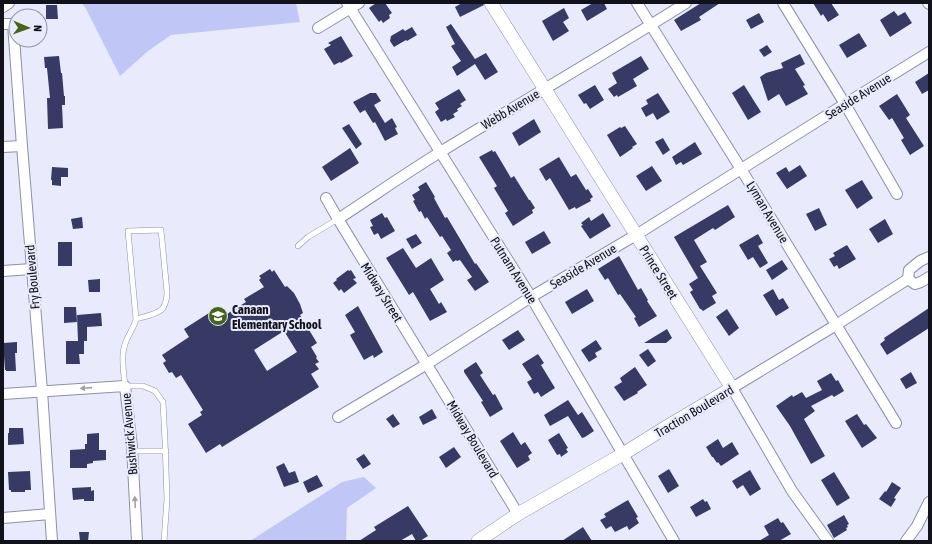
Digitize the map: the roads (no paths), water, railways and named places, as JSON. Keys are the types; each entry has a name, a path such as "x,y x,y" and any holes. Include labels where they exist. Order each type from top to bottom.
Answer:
{"street":[{"path":"3,7 9,3"},
{"name":"Prince Street","path":"491,3 732,388 792,491 828,541"},
{"name":"Lyman Avenue","path":"637,3 741,169 896,423"},
{"name":"Webb Avenue","path":"338,219 440,152 686,3"},
{"path":"783,3 898,194"},
{"path":"318,28 352,5"},
{"name":"Putnam Avenue","path":"352,5 440,152 531,297 674,541"},
{"name":"Fry Boulevard","path":"3,24 13,24 42,391 52,541"},
{"name":"Seaside Avenue","path":"338,417 427,364 531,297 636,235 929,52"},
{"path":"3,147 22,146"},
{"name":"Midway Street","path":"326,198 427,364"},
{"name":"Traction Boulevard","path":"478,541 518,514 623,454 836,325 908,279 909,270 920,261 929,257"},
{"path":"3,271 32,269"},
{"path":"908,279 915,284 929,277"},
{"name":"Midway Boulevard","path":"427,364 518,514"},
{"name":"Bushwick Avenue","path":"3,394 125,386 132,451 137,541"},
{"path":"906,541 917,526 929,502"},
{"path":"3,518 50,514"}],"lane":[{"path":"298,246 308,237 338,219"},
{"path":"136,319 160,311 166,301 167,292 161,230 128,231 136,319 135,325 126,341 123,355 125,386 143,386 155,391 163,402 167,499 164,541"},
{"path":"132,451 166,451"}],"place":[{"name":"Canaan Elementary School","path":"218,316"}]}
